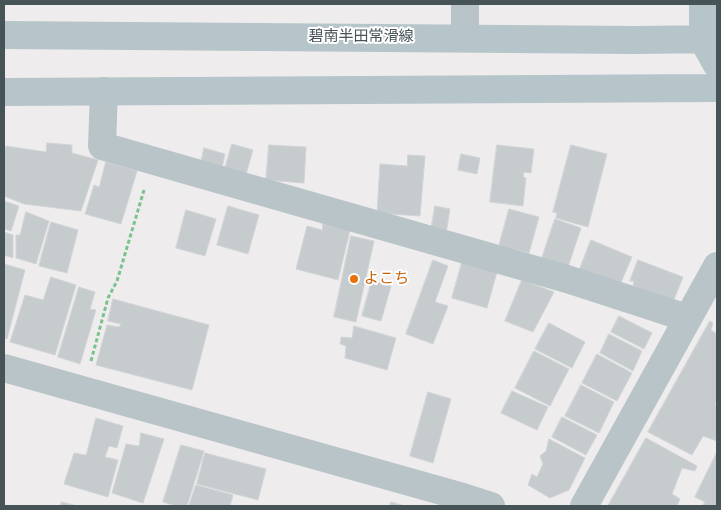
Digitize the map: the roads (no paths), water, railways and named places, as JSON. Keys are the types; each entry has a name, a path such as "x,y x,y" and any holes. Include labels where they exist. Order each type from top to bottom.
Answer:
{"main road":[{"path":"703,4 717,65"},
{"name":"碧南半田常滑線","path":"4,35 710,39"},
{"path":"4,92 717,88"}],"street":[{"path":"464,4 465,38"},
{"path":"104,92 102,146 567,279 687,318"},
{"path":"584,506 717,266"},
{"path":"4,368 462,496 491,506"}],"place":[{"name":"よこち","path":"354,279"}]}
